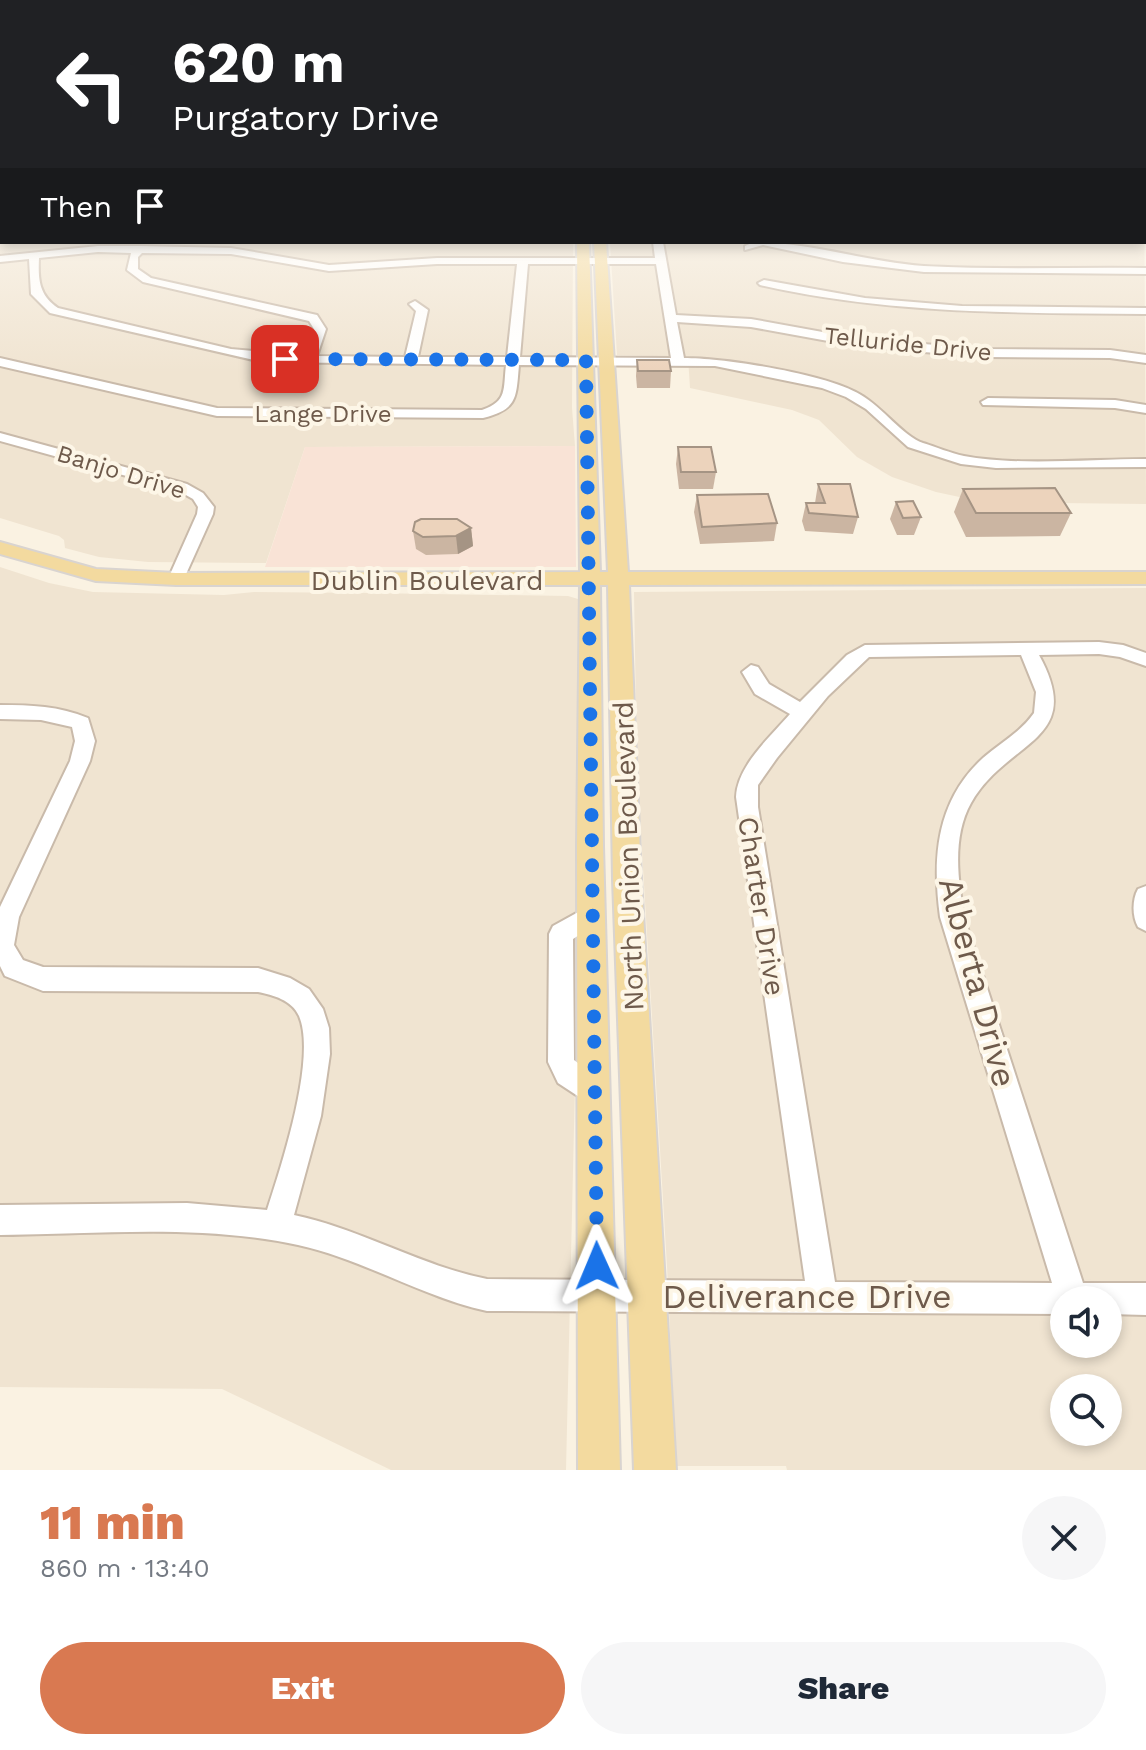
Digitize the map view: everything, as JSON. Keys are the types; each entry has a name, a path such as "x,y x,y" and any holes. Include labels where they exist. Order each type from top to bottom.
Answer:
{"main road":[{"name":"North Union Boulevard","path":"592,252 604,580 627,879 655,1470"},
{"name":"Dublin Boulevard","path":"0,548 96,575 176,579 1146,578"},
{"name":"North Union Boulevard","path":"599,1470 591,915 604,580"}],"street":[{"path":"658,244 678,360"},
{"path":"749,248 758,244"},
{"path":"770,244 912,287 969,310 1146,311"},
{"path":"0,259 79,250 140,249 231,251 329,268 426,261 523,261 592,252 661,261"},
{"path":"140,249 133,257 132,270 147,280 313,318 320,329 310,360"},
{"path":"34,256 35,294 41,303 62,314 231,353 310,360 715,362 838,389 871,406 913,444 961,460 996,464 1146,463"},
{"name":"Lange Drive","path":"0,362 204,411 493,412 506,404 514,360 523,261"},
{"path":"764,283 865,301 912,287 1146,271"},
{"path":"411,360 422,310 415,304"},
{"name":"Telluride Drive","path":"670,318 739,321 851,341 909,347 986,353 1110,354 1146,359"},
{"path":"988,402 1115,404 1146,409"},
{"name":"Banjo Drive","path":"0,437 182,487 198,496 206,507 203,521 176,579"},
{"name":"Alberta Drive","path":"1027,649 1045,687 1047,696 1043,715 1027,734 981,770 965,792 951,823 946,877 952,917 1068,1286"},
{"name":"Charter Drive","path":"822,1295 746,797 753,777 849,662 865,651 1111,649 1146,660"},
{"path":"751,672 762,689 804,713"},
{"path":"0,712 58,714 89,719 80,761 7,917 2,946 14,968 43,979 258,980 274,983 302,998 316,1024 319,1045 296,1165 276,1226"},
{"path":"1146,896 1146,920"},
{"name":"Deliverance Drive","path":"0,1220 226,1220 276,1226 320,1236 463,1290 487,1295 1050,1298"},
{"name":"Deliverance Drive","path":"1122,1299 1146,1299"}],"shaded area":[{"path":"0,244 573,244 572,408 575,446 305,447 266,563 148,562 99,557 65,548 64,540 59,536 0,518"},
{"path":"610,244 1144,244 1146,504 983,502 936,492 892,477 857,457 819,420 792,410 690,388 688,357 617,355"},
{"path":"575,446 576,567 265,567 305,447"},
{"path":"0,567 49,583 93,592 224,595 254,592 369,593 568,596 578,599 580,871 566,1470 391,1470 222,1389 0,1387"},
{"path":"1146,588 1146,1470 787,1470 786,1466 676,1466 637,768 634,592"}],"building":[{"path":"637,360 669,360 671,371 638,371"},
{"path":"678,447 711,447 716,472 681,472"},
{"path":"818,484 850,484 858,517 809,513 806,503 825,503"},
{"path":"1055,488 1071,513 976,513 963,489"},
{"path":"768,494 777,523 702,527 697,495"},
{"path":"913,501 921,517 903,518 896,502"},
{"path":"421,519 457,519 471,528 456,536 423,537 413,531 415,522"}],"route":[{"path":"285,359 586,360 597,1266"}]}
